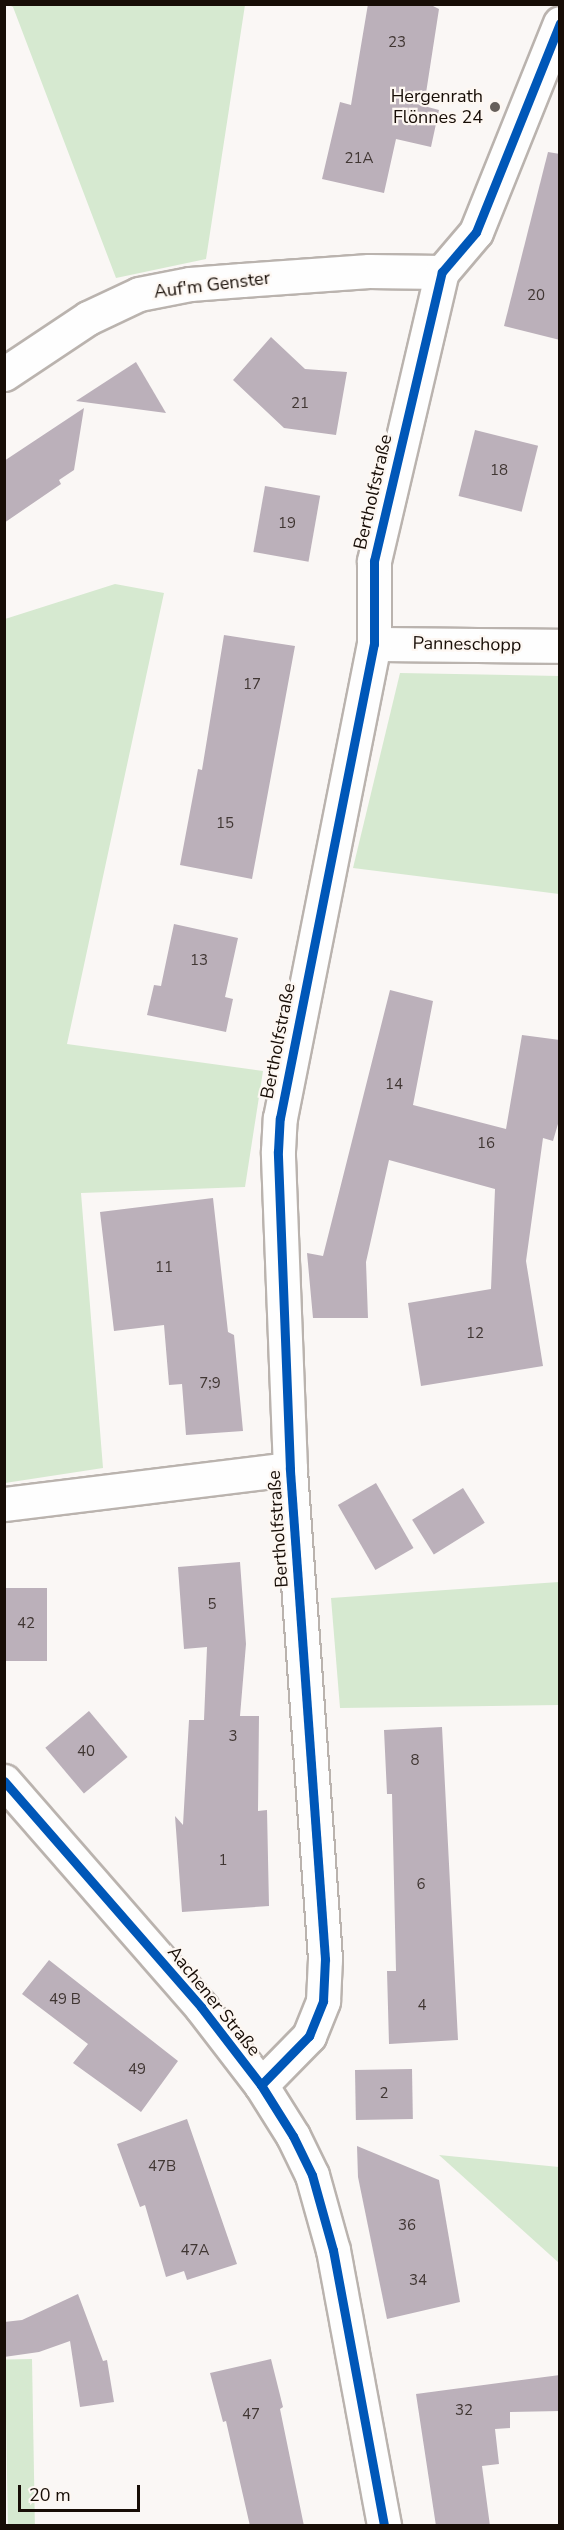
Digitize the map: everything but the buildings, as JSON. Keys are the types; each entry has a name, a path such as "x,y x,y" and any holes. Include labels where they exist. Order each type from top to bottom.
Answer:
{"street":[{"name":"Bertholfstraße","path":"261,2085 309,2036 323,2001 325,1959 290,1469 278,1152 280,1118 374,644 374,561 442,272 476,232 560,23"},
{"name":"Auf'm Genster","path":"4,374 88,318 140,294 231,280 369,272 442,272"},
{"name":"Panneschopp","path":"374,644 560,646"},
{"path":"4,1504 290,1469"},
{"name":"Aachener Straße","path":"4,1781 201,2007 261,2085 312,2175 333,2250 384,2526"}],"green space":[{"path":"9,5 245,5 206,259 116,278 13,7"},
{"path":"115,584 164,593 67,1044 263,1071 245,1187 81,1193 103,1468 5,1483 5,619"},
{"path":"400,673 559,676 559,894 353,868"},
{"path":"559,1582 559,1705 340,1708 331,1598"},
{"path":"439,2155 559,2167 559,2263"},
{"path":"5,2359 32,2359 35,2525 8,2525"}],"cycle path":[{"path":"261,2085 309,2036 323,2001 325,1959 290,1469 278,1151 280,1118 374,644 374,561 442,272 476,232 560,23"},
{"path":"4,1781 201,2007 261,2085 293,2136 312,2175 333,2250 384,2526"}],"place":[{"name":"Hergenrath Flönnes 24","path":"495,107"}]}
